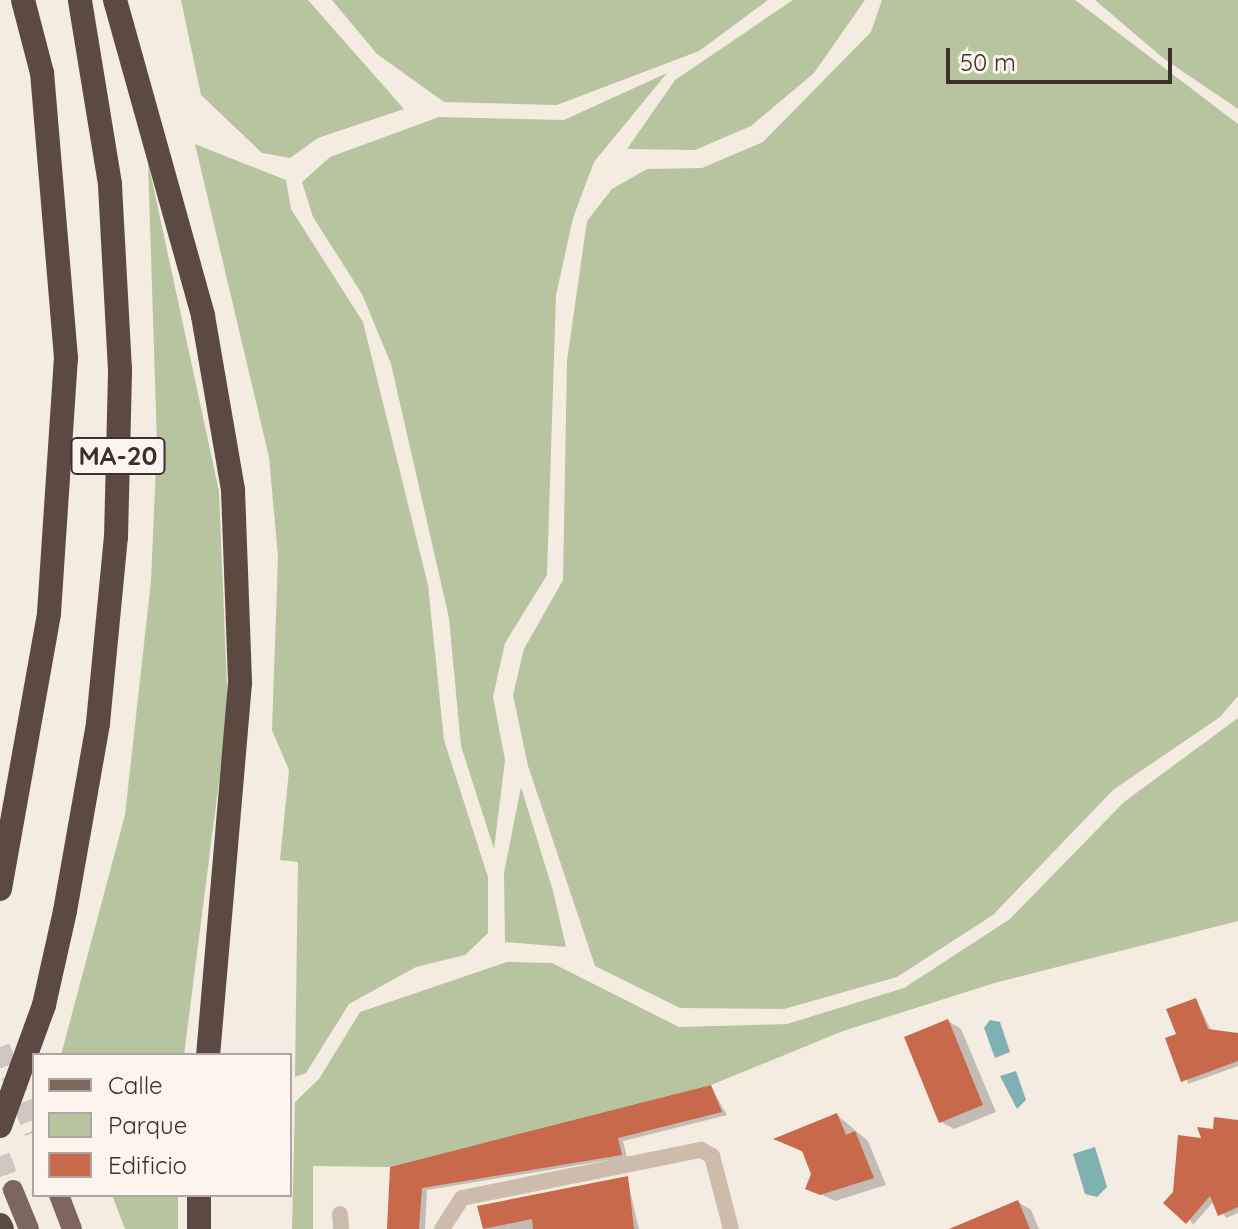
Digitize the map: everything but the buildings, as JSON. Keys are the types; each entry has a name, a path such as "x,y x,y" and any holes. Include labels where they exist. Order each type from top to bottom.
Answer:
{"highway":[{"name":"MA-20","path":"0,889 19,804 51,598 66,358 42,73 23,0"},
{"name":"MA-20","path":"0,1126 44,1005 65,911 98,723 116,537 120,370 110,184 80,0"},
{"path":"115,0 203,316 233,490 240,683 208,1053"},
{"path":"199,1197 199,1229"}],"main road":[{"path":"13,1190 29,1229"},
{"path":"60,1197 72,1229"}],"lane":[{"path":"442,1229 462,1198 701,1150 712,1156 731,1229"}],"green space":[{"path":"181,0 308,0 404,109 318,138 290,158 262,153 201,95"},
{"path":"332,0 768,0 699,51 557,105 444,102 377,54"},
{"path":"793,0 865,0 814,73 751,126 695,150 627,149 675,80"},
{"path":"882,0 1075,0 1238,124 1238,696 1220,717 1113,790 993,915 897,977 784,1009 680,1008 595,966 528,766 513,695 524,649 563,580 567,361 587,221 612,189 647,169 702,168 763,142 871,32"},
{"path":"1095,0 1238,0 1238,109 1163,58"},
{"path":"667,73 594,162 573,218 556,295 547,575 505,643 493,697 505,760 494,849 461,746 449,618 391,364 362,294 313,217 302,182 330,157 439,117 564,120"},
{"path":"195,144 286,180 291,209 363,322 428,585 444,740 488,877 488,933 465,955 416,967 349,1004 306,1073 295,1077 298,862 280,860 289,770 272,730 278,557 269,457"},
{"path":"148,162 219,491 228,711 184,1053 62,1053 125,815 151,581 157,443"},
{"path":"1238,718 1238,921 998,982 843,1031 711,1085 602,1114 390,1167 313,1166 313,1229 292,1229 295,1102 319,1079 360,1012 507,962 552,963 679,1027 787,1024 904,988 1010,919 1124,802"},
{"path":"521,787 553,891 566,947 505,942 504,873"},
{"path":"113,1197 178,1197 178,1229 125,1229"}],"water":[{"path":"990,1020 1000,1022 1010,1052 995,1058 984,1028"},
{"path":"1016,1071 1026,1100 1017,1109 1000,1076"},
{"path":"1095,1147 1107,1187 1097,1197 1085,1194 1073,1154"}],"tunnel":[{"path":"0,1047 32,1127"},
{"path":"0,1156 13,1190"}]}
